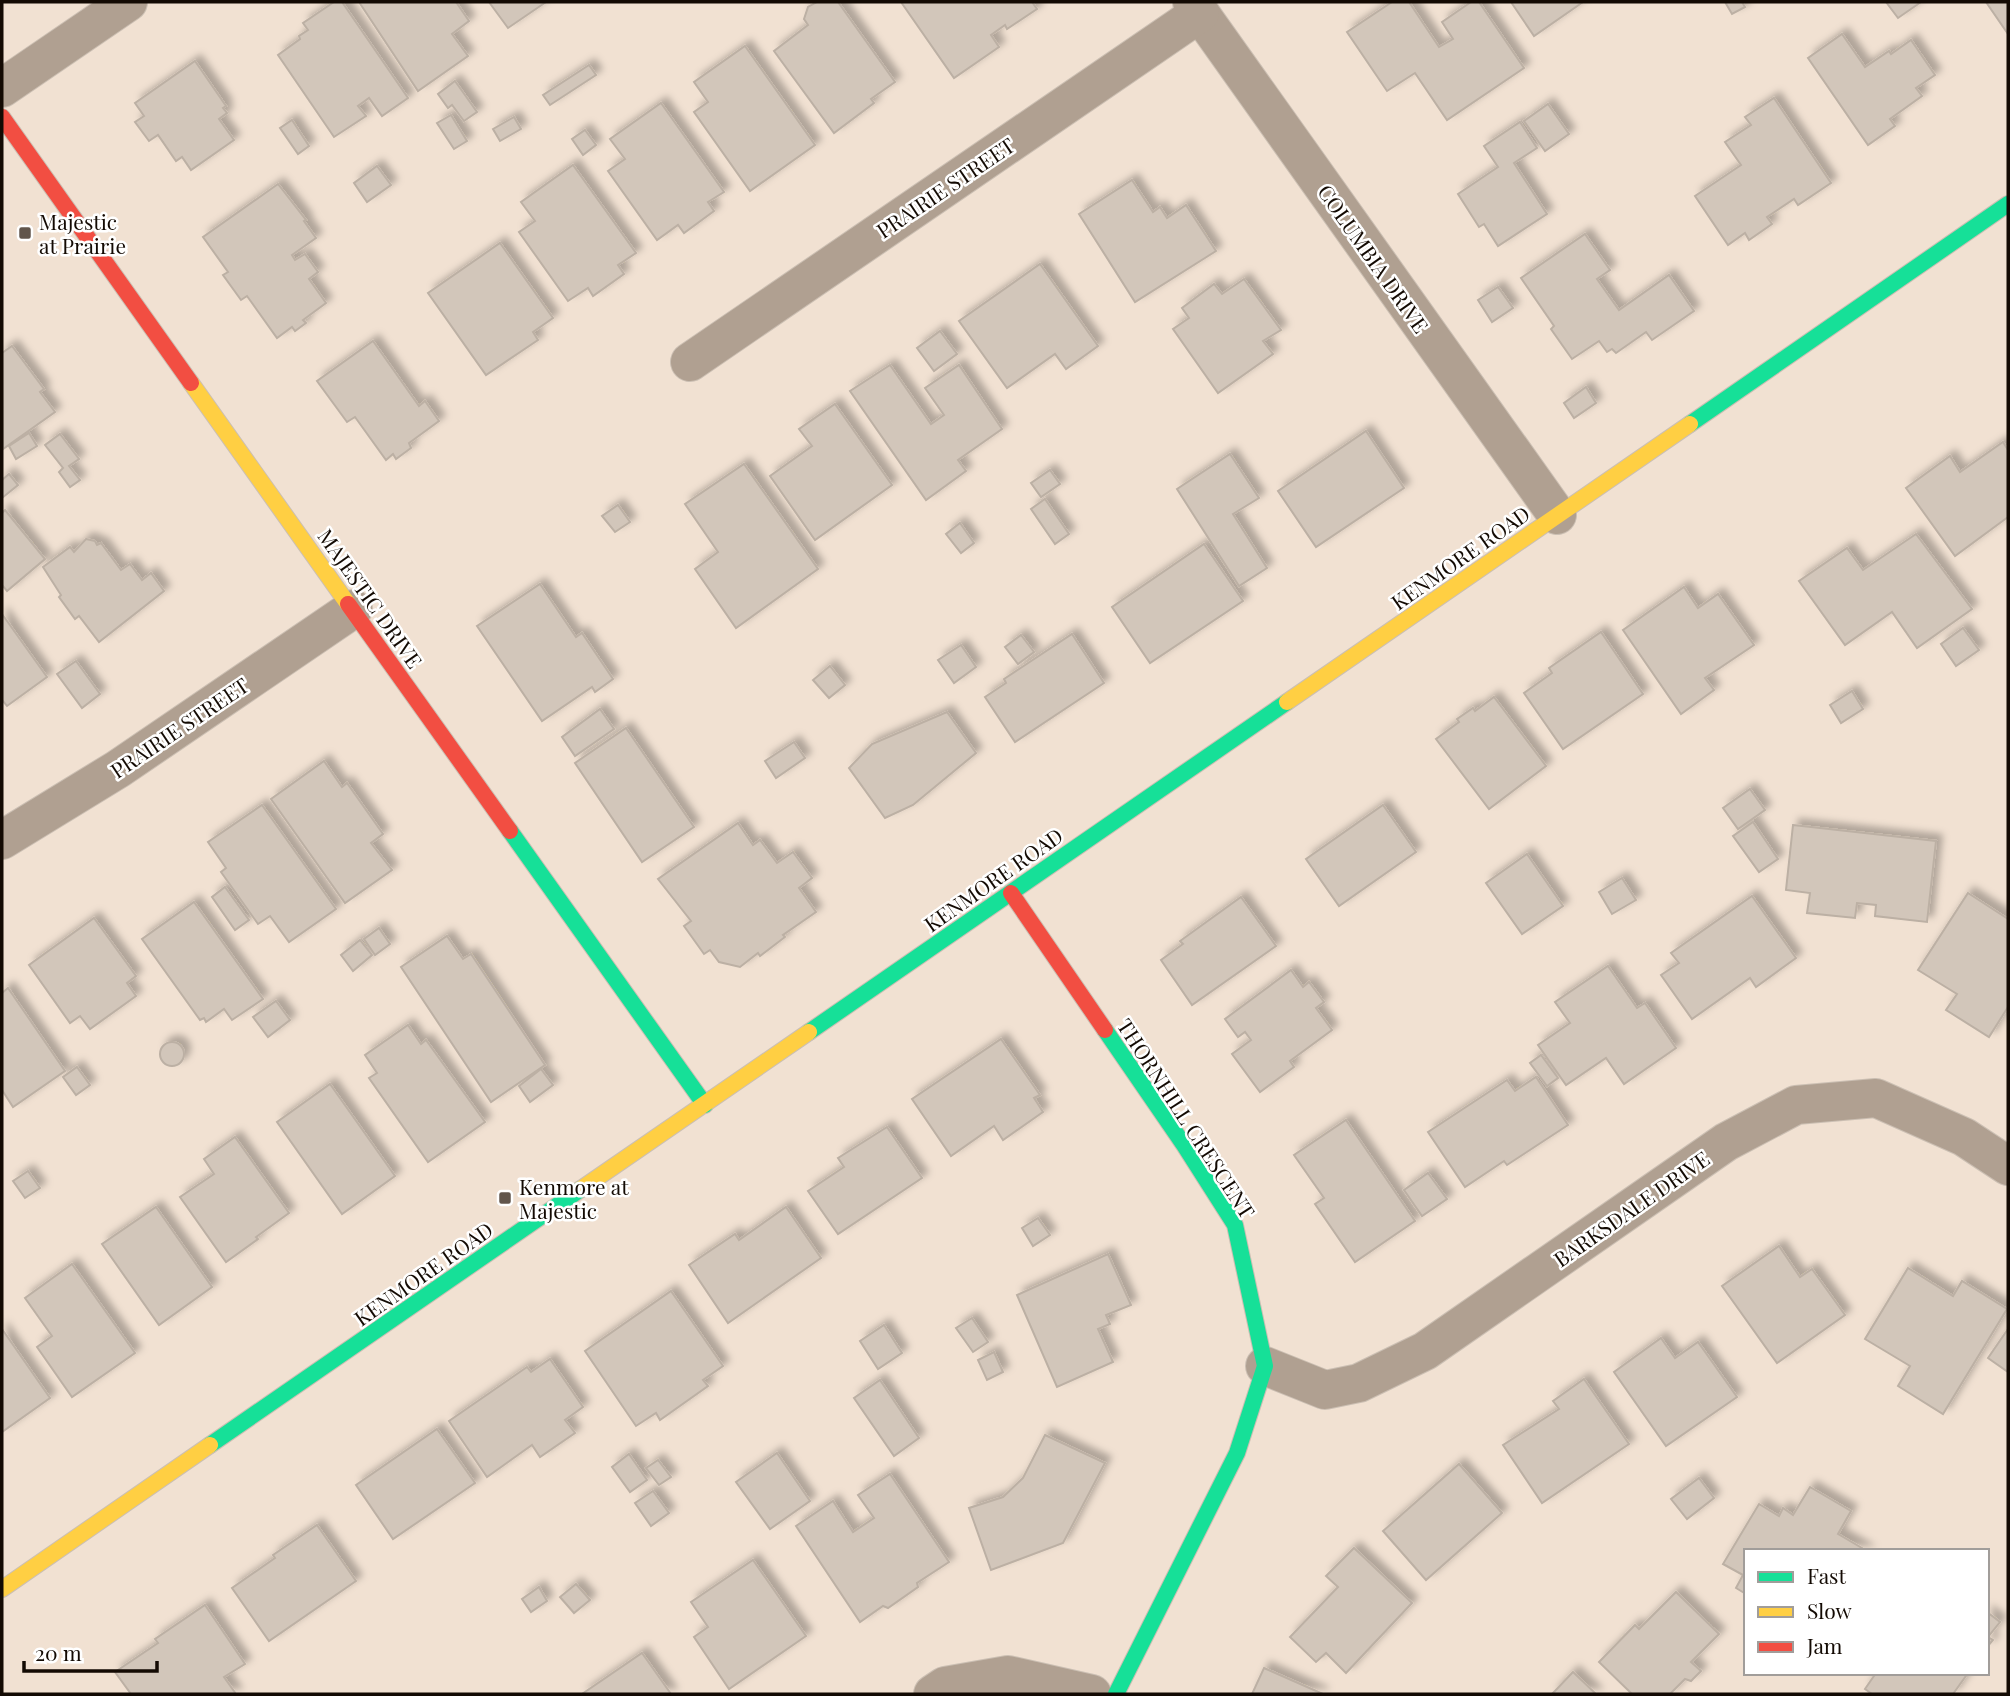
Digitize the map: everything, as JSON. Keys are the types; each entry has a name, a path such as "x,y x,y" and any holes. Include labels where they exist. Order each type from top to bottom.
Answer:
{"street":[{"path":"2,88 128,2"},
{"name":"PRAIRIE STREET","path":"690,362 1196,7"},
{"name":"COLUMBIA DRIVE","path":"1196,7 1557,515"},
{"name":"MAJESTIC DRIVE","path":"2,117 705,1105"},
{"name":"KENMORE ROAD","path":"2,1589 2008,204"},
{"name":"PRAIRIE STREET","path":"2,840 118,769 353,609"},
{"name":"THORNHILL CRESCENT","path":"1011,893 1184,1145 1235,1225 1265,1366 1237,1453 1116,1694"},
{"name":"BARKSDALE DRIVE","path":"1265,1366 1325,1390 1359,1383 1425,1351 1726,1142 1797,1105 1876,1098 1964,1137 2008,1166"},
{"path":"933,1694 945,1686 1008,1675 1093,1694"}],"building":[{"path":"334,2 342,2 408,98 382,116 369,98 358,106 366,116 334,137 278,55 308,30 303,23"},
{"path":"359,2 456,2 469,21 452,34 468,56 418,91"},
{"path":"489,2 546,2 508,28"},
{"path":"817,2 838,2 895,82 871,99 874,103 834,133 774,51 808,25 804,19 808,7"},
{"path":"901,2 1032,2 1037,9 1007,29 1005,25 991,35 999,47 954,78"},
{"path":"1392,2 1409,2 1439,47 1453,39 1442,22 1471,2 1479,2 1524,68 1447,120 1415,73 1387,91 1347,32"},
{"path":"1511,2 1583,2 1534,36"},
{"path":"1725,2 1742,2 1745,7 1732,14"},
{"path":"1886,2 1921,2 1898,18"},
{"path":"1986,2 2008,2 2008,34"},
{"path":"1842,34 1865,67 1911,40 1935,75 1916,88 1922,96 1890,119 1895,126 1868,145 1808,58"},
{"path":"745,46 815,145 750,191 694,112 708,102 694,82"},
{"path":"195,61 226,106 223,108 227,113 219,119 234,140 191,170 182,157 176,161 158,135 149,141 135,122 144,116 135,103"},
{"path":"589,65 596,75 550,105 543,95"},
{"path":"455,81 477,112 464,121 452,105 448,108 438,94"},
{"path":"1774,98 1831,183 1798,205 1794,199 1767,217 1772,224 1749,240 1745,233 1728,245 1695,196 1741,165 1725,142 1751,125 1745,117"},
{"path":"661,103 724,192 708,202 714,211 684,233 678,225 657,240 608,171 625,159 610,139"},
{"path":"1548,104 1569,134 1545,151 1524,121"},
{"path":"451,115 467,141 454,149 437,123"},
{"path":"514,117 521,129 500,141 493,129"},
{"path":"292,120 309,146 298,154 280,128"},
{"path":"1520,122 1537,148 1514,163 1547,214 1498,246 1484,224 1479,227 1458,194 1498,167 1484,146"},
{"path":"585,130 596,145 583,155 572,139"},
{"path":"573,165 636,253 618,265 624,274 593,296 588,288 568,301 519,232 535,221 521,202"},
{"path":"377,166 391,185 367,202 354,183"},
{"path":"1132,180 1153,212 1160,207 1167,218 1186,205 1216,251 1135,302 1079,214"},
{"path":"278,184 306,220 304,221 316,238 292,255 295,260 305,254 318,272 309,279 326,303 303,320 306,323 295,331 292,327 277,338 247,296 241,300 223,275 228,272 203,237"},
{"path":"1585,234 1610,270 1597,279 1619,310 1669,275 1694,311 1652,340 1646,332 1616,353 1612,349 1607,352 1599,341 1572,359 1551,329 1554,326 1521,278"},
{"path":"500,243 553,318 533,332 538,340 486,375 428,293"},
{"path":"1040,264 1098,346 1066,369 1055,354 1007,388 959,321"},
{"path":"1244,279 1281,330 1263,341 1273,354 1218,393 1173,329 1189,318 1182,308 1214,284 1222,294"},
{"path":"1498,287 1513,308 1492,322 1478,300"},
{"path":"940,331 957,354 934,371 917,348"},
{"path":"373,341 419,406 425,401 439,421 409,443 411,448 396,459 393,454 386,460 355,417 347,422 317,381"},
{"path":"12,346 44,389 40,392 55,412 3,449 2,353"},
{"path":"890,365 931,424 944,415 925,388 959,365 1002,429 958,460 966,471 926,500 850,391"},
{"path":"1586,387 1596,403 1574,418 1564,403"},
{"path":"835,404 892,485 815,540 770,476 812,446 799,429"},
{"path":"1366,431 1404,488 1316,547 1278,491"},
{"path":"29,433 37,446 16,459 9,446"},
{"path":"60,434 79,459 69,466 80,480 70,487 59,472 63,468 45,445"},
{"path":"2003,442 2008,450 2008,517 1955,556 1906,488 1950,456 1960,472"},
{"path":"1230,454 1259,498 1233,514 1267,568 1239,586 1177,489"},
{"path":"744,464 818,569 736,628 695,569 718,552 685,504"},
{"path":"1050,470 1060,484 1041,497 1031,483"},
{"path":"9,474 18,485 2,498 2,480"},
{"path":"1045,499 1069,534 1055,544 1031,509"},
{"path":"618,505 630,522 615,532 602,516"},
{"path":"5,510 45,559 7,591 2,585 2,513"},
{"path":"960,523 974,543 961,553 946,534"},
{"path":"1916,534 1972,609 1917,648 1892,612 1845,645 1799,581 1847,548 1863,570"},
{"path":"86,539 95,541 97,545 101,543 121,570 130,564 142,580 151,573 164,591 99,642 79,616 75,619 43,567 70,547 74,552"},
{"path":"1204,544 1243,601 1150,663 1112,607"},
{"path":"540,584 576,637 582,633 613,679 595,692 592,687 542,721 477,626"},
{"path":"1684,587 1698,608 1718,594 1754,645 1705,678 1714,690 1681,714 1623,630"},
{"path":"2,614 47,677 7,706 2,700"},
{"path":"1963,628 1979,650 1956,666 1941,644"},
{"path":"1601,632 1643,694 1563,749 1524,693 1552,673 1549,668"},
{"path":"1072,634 1104,683 1015,742 985,697 1006,683 1004,679"},
{"path":"1021,635 1034,652 1018,664 1005,647"},
{"path":"961,645 976,667 954,683 938,660"},
{"path":"76,661 100,694 82,708 57,674"},
{"path":"830,666 845,685 829,698 813,680"},
{"path":"1852,691 1863,709 1841,723 1830,705"},
{"path":"1494,697 1546,766 1489,809 1436,739 1459,722 1457,719 1473,708 1475,711"},
{"path":"600,709 614,729 575,756 562,737"},
{"path":"947,712 976,753 913,805 885,818 849,768 872,744"},
{"path":"626,728 694,827 642,862 575,763"},
{"path":"794,742 805,758 776,778 765,761"},
{"path":"324,761 342,787 347,783 383,834 371,843 392,870 345,903 271,799"},
{"path":"1750,789 1765,810 1738,829 1723,808"},
{"path":"262,805 336,909 289,942 270,916 258,924 221,872 226,868 208,842"},
{"path":"1383,805 1416,852 1339,906 1306,859"},
{"path":"1753,822 1778,859 1759,872 1733,836"},
{"path":"738,823 753,845 760,840 777,863 793,852 812,878 799,888 816,912 783,935 785,937 760,956 758,953 740,967 719,962 710,950 704,954 684,926 691,921 658,879"},
{"path":"1793,825 1936,841 1927,922 1875,916 1876,905 1857,903 1855,918 1807,913 1810,893 1786,890"},
{"path":"1527,854 1563,906 1522,934 1486,883"},
{"path":"1622,878 1636,900 1612,914 1599,892"},
{"path":"225,887 249,920 235,930 212,897"},
{"path":"1968,893 2008,919 2008,1007 1989,1037 1946,1010 1957,994 1918,970"},
{"path":"1752,896 1796,958 1756,987 1750,978 1692,1019 1661,975 1679,963 1671,953"},
{"path":"1241,897 1276,946 1192,1005 1161,960 1183,944 1180,941"},
{"path":"194,902 263,999 232,1020 224,1009 206,1022 204,1018 200,1020 142,939"},
{"path":"94,918 136,976 127,983 136,996 90,1029 80,1016 70,1023 29,965"},
{"path":"379,928 390,944 375,955 364,939"},
{"path":"447,936 463,959 471,954 545,1065 491,1102 401,967"},
{"path":"360,940 372,955 353,971 341,955"},
{"path":"1608,966 1637,1008 1645,1003 1676,1048 1624,1084 1606,1058 1566,1085 1538,1045 1570,1023 1555,1002"},
{"path":"1291,970 1303,987 1309,982 1324,1002 1316,1008 1332,1030 1290,1061 1294,1067 1260,1092 1232,1054 1251,1040 1245,1032 1238,1037 1225,1019"},
{"path":"8,988 65,1071 13,1107 2,1090 2,993"},
{"path":"276,1001 290,1020 268,1037 253,1017"},
{"path":"408,1025 421,1044 426,1040 485,1122 428,1162 369,1078 377,1073 365,1055"},
{"path":"1001,1039 1040,1095 1034,1098 1043,1112 1003,1140 994,1126 951,1156 912,1099"},
{"path":"172,1042 181,1045 184,1054 181,1063 172,1066 163,1063 160,1054 163,1045"},
{"path":"1541,1055 1558,1078 1547,1086 1530,1063"},
{"path":"77,1067 90,1085 76,1095 63,1077"},
{"path":"541,1069 553,1085 530,1102 519,1086"},
{"path":"1536,1077 1568,1125 1507,1165 1504,1161 1465,1187 1428,1132 1507,1080 1515,1091"},
{"path":"330,1084 395,1176 342,1214 277,1122"},
{"path":"1346,1120 1415,1221 1355,1262 1315,1204 1324,1198 1294,1155"},
{"path":"887,1127 922,1178 838,1234 808,1191 844,1167 838,1158"},
{"path":"235,1137 289,1213 226,1262 180,1197 214,1174 204,1159"},
{"path":"28,1171 40,1188 25,1198 13,1181"},
{"path":"1428,1173 1447,1199 1422,1216 1404,1190"},
{"path":"156,1207 212,1287 159,1325 102,1244"},
{"path":"786,1207 821,1258 728,1323 689,1265 735,1234 739,1240"},
{"path":"1038,1218 1050,1235 1033,1246 1022,1228"},
{"path":"1779,1246 1800,1277 1812,1269 1845,1315 1777,1363 1722,1286"},
{"path":"1108,1254 1131,1305 1106,1315 1110,1324 1098,1329 1113,1362 1057,1387 1017,1295"},
{"path":"72,1264 135,1353 72,1397 37,1347 52,1336 25,1298"},
{"path":"1908,1268 1953,1296 1962,1281 2007,1309 1943,1414 1898,1386 1910,1366 1865,1339"},
{"path":"671,1291 723,1366 703,1380 708,1386 660,1420 656,1413 636,1426 585,1351"},
{"path":"972,1318 988,1342 973,1352 956,1328"},
{"path":"884,1325 902,1353 878,1369 860,1341"},
{"path":"2,1329 50,1398 2,1432"},
{"path":"2008,1329 2008,1372 1988,1358"},
{"path":"1661,1338 1675,1358 1698,1342 1737,1397 1666,1446 1614,1372"},
{"path":"994,1352 1003,1372 987,1380 978,1360"},
{"path":"550,1359 583,1407 565,1420 575,1433 540,1457 532,1445 487,1477 449,1421 527,1367 531,1372"},
{"path":"1584,1379 1629,1444 1542,1503 1503,1445 1559,1409 1553,1401"},
{"path":"880,1380 919,1438 894,1456 854,1398"},
{"path":"437,1429 475,1483 393,1539 356,1485"},
{"path":"1045,1435 1105,1463 1063,1543 991,1570 969,1508 1003,1497 1023,1478"},
{"path":"777,1453 810,1501 770,1529 736,1482"},
{"path":"629,1454 647,1480 630,1492 612,1467"},
{"path":"658,1460 671,1477 659,1485 646,1468"},
{"path":"1459,1464 1502,1513 1426,1580 1383,1531"},
{"path":"890,1474 949,1562 917,1583 918,1587 888,1608 883,1606 860,1622 796,1526 833,1501 853,1532 874,1518 858,1495"},
{"path":"1699,1478 1714,1498 1687,1519 1671,1499"},
{"path":"1810,1487 1851,1511 1838,1534 1864,1549 1744,1549 1744,1593 1736,1588 1743,1575 1723,1564 1759,1504 1779,1516 1783,1508 1793,1515"},
{"path":"653,1491 669,1513 651,1526 635,1503"},
{"path":"317,1525 356,1581 269,1641 232,1588"},
{"path":"1354,1548 1412,1603 1346,1673 1326,1653 1316,1662 1290,1637 1338,1587 1326,1576"},
{"path":"753,1560 806,1636 729,1689 694,1637 708,1627 691,1602"},
{"path":"576,1584 590,1600 574,1613 560,1597"},
{"path":"539,1587 547,1601 531,1612 522,1599"},
{"path":"1676,1592 1719,1634 1691,1662 1701,1671 1691,1681 1685,1679 1670,1694 1632,1694 1599,1662 1635,1625 1639,1629"},
{"path":"205,1605 245,1664 224,1677 236,1694 131,1694 115,1672 158,1643 155,1639"},
{"path":"1989,1614 2000,1622 1989,1636"},
{"path":"642,1653 671,1694 582,1694"},
{"path":"1264,1668 1323,1694 1252,1694"},
{"path":"1573,1672 1596,1694 1552,1694"},
{"path":"1875,1675 1967,1675 1953,1694 1872,1694 1865,1689"}],"traffic: fast":[{"path":"1690,424 2008,204"},
{"path":"809,1032 1287,702"},
{"path":"510,831 705,1105"},
{"path":"1105,1030 1235,1225 1265,1366 1237,1453 1116,1694"},
{"path":"210,1445 581,1189"}],"traffic: slow":[{"path":"191,383 348,604"},
{"path":"1287,702 1690,424"},
{"path":"581,1189 809,1032"},
{"path":"2,1589 210,1445"}],"traffic: jam":[{"path":"2,117 191,383"},
{"path":"348,604 510,831"},
{"path":"1011,893 1105,1030"}],"place":[{"name":"Majestic at Prairie","path":"25,233"},
{"name":"Kenmore at Majestic","path":"505,1198"}]}
